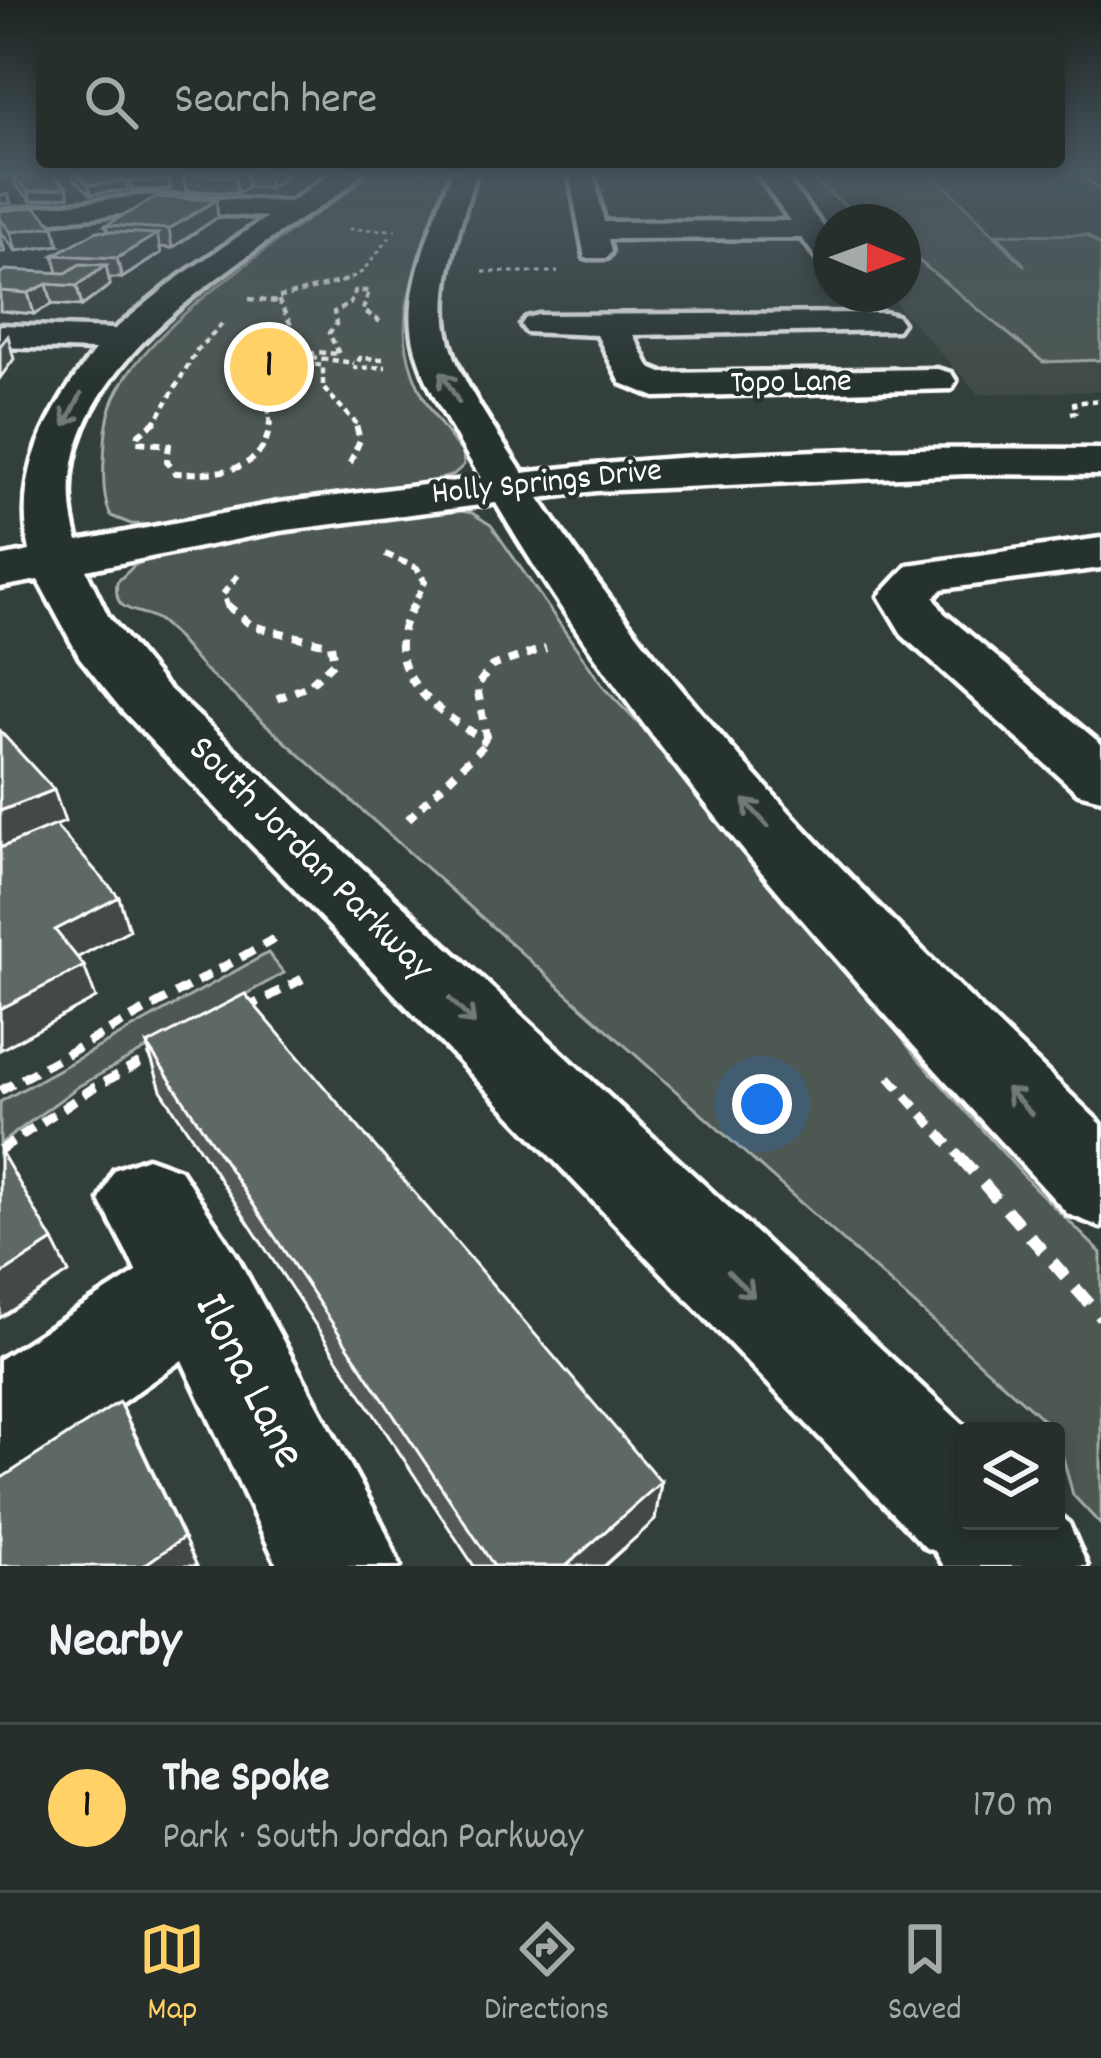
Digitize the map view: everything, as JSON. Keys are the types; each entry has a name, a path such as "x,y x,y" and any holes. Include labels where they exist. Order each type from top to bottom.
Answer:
{"street":[{"name":"South Jordan Parkway","path":"268,245 124,340 76,401 54,454 27,566 73,609 114,667 957,1497"},
{"path":"440,245 426,322 436,364 508,488 666,712 936,1016 1101,1185"},
{"path":"538,325 715,324 841,312"},
{"path":"876,312 1009,460 1086,522"},
{"path":"715,324 746,385"},
{"name":"Topo Lane","path":"610,325 635,375 646,383 937,381"},
{"path":"0,336 124,340"},
{"name":"Holly Springs Drive","path":"27,566 279,517 673,471 1009,460 1101,462"},
{"path":"1086,522 926,576 909,588 908,604 923,624 1101,778"},
{"name":"Ilona Lane","path":"0,1422 174,1244 340,1566"},
{"path":"990,1530 1027,1566"}],"path":[{"path":"227,319 197,350 153,426 137,442 169,446 167,461 175,472 221,474 250,464 266,449 271,426 268,373 290,323 277,298 340,287 372,264 385,245"},
{"path":"352,483 349,460 361,440 356,420 324,394 319,374 323,367 295,361 303,354 339,354 329,333 336,324 334,312 350,304 355,291 369,291 363,310 383,324"},
{"path":"238,309 251,298 280,302"},
{"path":"311,357 385,363 366,370 355,368 354,363"},
{"path":"381,553 417,568 425,582 423,596 399,636 405,667 428,698 487,742"},
{"path":"246,568 223,594 226,609 241,624 314,637 331,645 334,662 323,676 273,700"},
{"path":"487,742 477,686 492,666 545,648"},
{"path":"408,819 487,742"},
{"path":"0,1091 274,939"},
{"path":"230,1017 308,976"},
{"path":"0,1150 93,1088 171,1047"}],"shaded area":[{"path":"272,245 425,245 411,286 407,348 415,380 463,453 464,465 453,475 431,482 162,525 131,524 111,516 104,451 115,398 138,361 198,302"},
{"path":"921,245 1101,245 1101,391 978,394 903,312 921,312"},
{"path":"921,245 1004,245 1025,266 1007,245 1101,246 1101,360 1043,362 921,263"},
{"path":"445,508 472,513 491,525 605,689 738,826 915,1055 1031,1184 1101,1253 1101,1525 1073,1495 1065,1465 1065,1422 1046,1422 203,668 162,623 119,602 117,582 135,565 164,553"},
{"path":"268,953 284,973 79,1086 0,1144 0,1102"}],"building":[{"path":"72,245 139,245 117,258 54,255"},
{"path":"80,264 106,265 77,286 47,284 28,293 0,291 0,274 6,270 66,273"},
{"path":"0,731 54,790 0,811"},
{"path":"55,825 119,897 55,930 84,966 0,1009 0,848"},
{"path":"245,994 661,1482 566,1566 494,1566 147,1045"},
{"path":"0,1150 53,1241 0,1275"},
{"path":"119,1402 183,1538 143,1566 0,1566 0,1479"}],"place":[{"name":"The Spoke","path":"269,367"}]}
